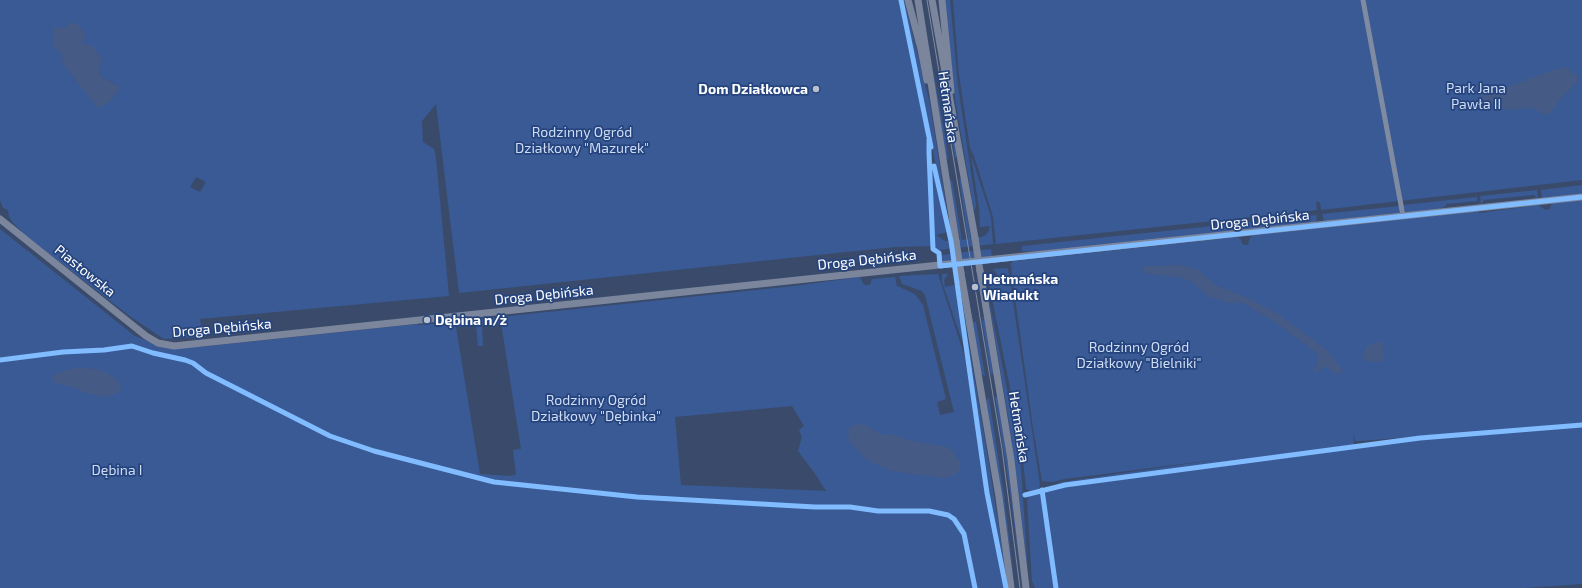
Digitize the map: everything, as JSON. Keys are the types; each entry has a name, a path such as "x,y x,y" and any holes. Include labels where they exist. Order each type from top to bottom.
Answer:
{"street":[{"path":"908,0 934,105"},
{"name":"Hetmańska","path":"918,0 961,273 1000,504 1011,588"},
{"name":"Hetmańska","path":"932,0 943,71 975,238 1011,460 1026,588"},
{"path":"942,0 953,117"},
{"path":"1363,0 1404,216"},
{"name":"Droga Dębińska","path":"154,341 165,345 180,346 1582,197"},
{"name":"Piastowska","path":"0,219 128,322 154,341"}],"green space":[{"name":"Rodzinny Ogród Działkowy \"Mazurek\"","path":"0,0 899,0 927,139 932,246 896,247 459,293 436,104 422,121 423,142 434,149 436,158 449,296 200,319 201,328 197,337 164,339 131,317 25,235 12,221 8,214 8,210 3,208 0,200","holes":["62,56 99,70 101,77 120,87 63,64","196,177 206,182 200,192 190,187"]},
{"path":"902,0 904,0 930,104 947,211 945,211"},
{"path":"945,0 950,0 958,86 976,206 974,211 955,99"},
{"name":"Park Jana Pawła II","path":"953,0 1582,0 1582,180 1321,210 1320,202 1316,202 1317,210 996,244 993,217 974,156 970,148 959,74"},
{"path":"928,42 946,142 948,159 946,158"},
{"path":"944,88 958,156 955,158 943,89"},
{"path":"930,153 947,232 936,235 945,241 960,240 949,181 952,180 962,240 968,239 959,178 961,179 971,239 984,236 988,233 990,226 980,227 979,208 971,155 991,217 993,244 938,250 934,249"},
{"path":"1582,185 1582,194 1542,199 1541,190"},
{"path":"1537,190 1538,199 1534,195 1484,200 1481,205 1480,196"},
{"path":"1477,197 1477,201 1446,204 1446,206 1437,210 1408,213 1405,211 1403,205"},
{"name":"Rodzinny Ogród Działkowy \"Bielniki\"","path":"1582,200 1582,423 1361,441 1355,441 1353,433 1354,445 1065,483 1055,483 1221,459 1065,479 1052,482 1042,481 1033,428 1011,268 1015,267 1011,267 1011,263 1013,261 1238,237 1243,245 1248,245 1252,235 1478,211 1479,213 1539,205 1545,210 1550,209 1551,205 1554,203"},
{"path":"1399,206 1399,213 1324,221 1322,214"},
{"path":"1317,215 1316,222 1041,252 1022,251 1022,246"},
{"name":"Dębina I","path":"0,229 135,336 148,341 201,347 417,324 445,323 447,325 451,325 453,322 475,319 480,321 481,319 794,286 860,277 864,285 870,285 872,279 895,277 897,286 915,294 923,305 946,399 937,402 940,415 954,412 925,295 922,291 902,284 899,276 938,274 965,358 986,494 1004,588 0,588","holes":["501,323 521,449 513,450 516,474 511,476 480,474 456,327 476,325 478,346 483,346 482,325","792,406 804,426 799,430 802,437 798,451 826,491 681,485 675,417"]},
{"path":"991,249 992,257 941,263 940,256 942,255"},
{"path":"1008,268 1040,485 1039,489 1030,491 1026,489 1021,441 989,284 999,280 993,269"},
{"path":"942,274 948,274 944,280 945,287 954,285 957,287 963,344 942,282"},
{"path":"987,290 1020,454 1028,572 1011,435"},
{"path":"960,292 1006,574 1004,574 985,468"},
{"path":"985,317 993,373 991,375 982,321 984,319 981,318"},
{"path":"972,319 975,320 973,320 973,322 976,322 985,376 981,374"},
{"path":"995,397 998,397 1009,472 1022,588 1010,491"},
{"path":"989,398 1004,495 1015,588 986,401"},
{"path":"1582,427 1582,584 1525,588 1035,588 1032,581 1027,500 1029,496 1040,493 1042,494 1043,500 1045,500 1045,492 1065,487 1420,440"}],"shaded area":[{"path":"73,22 80,26 86,37 81,43 93,46 102,60 99,70 101,77 120,87 111,101 98,108 63,64 62,56 54,45 54,28 65,27"},
{"path":"1564,67 1569,69 1571,73 1577,74 1578,81 1561,98 1550,113 1545,115 1535,109 1527,108 1510,110 1486,103 1482,98 1482,93 1508,87"},
{"path":"1181,265 1197,269 1216,285 1252,300 1278,314 1327,350 1343,371 1336,375 1328,368 1324,367 1315,372 1314,370 1319,359 1317,353 1275,322 1243,303 1229,303 1208,296 1192,282 1181,277 1155,275 1142,272 1143,267 1147,266"},
{"path":"1378,341 1382,343 1384,350 1383,362 1365,361 1362,359 1366,347"},
{"path":"74,368 99,370 110,374 120,383 121,391 115,395 103,397 53,382 52,377 55,374"},
{"path":"858,424 866,425 880,434 895,435 911,441 947,447 954,453 960,462 960,471 953,476 944,478 891,471 867,460 851,443 848,436 849,427"}],"tram line":[{"path":"927,0 1002,449 1020,588"}],"cycle path":[{"path":"901,0 931,147"},
{"path":"929,140 933,249 939,253 940,266 1582,197"},
{"path":"934,166 951,241 987,493 1006,588"},
{"path":"0,360 63,352 104,350 132,346 193,363 206,373 330,436 374,451 494,482 637,497 815,507 850,507 878,511 929,511 948,515 954,519 964,534 975,588"},
{"path":"1025,495 1065,485 1420,438 1582,425"},
{"path":"1042,490 1056,588"}],"place":[{"name":"Dom Działkowca","path":"816,89"},
{"name":"Hetmańska Wiadukt","path":"975,287"},
{"name":"Dębina n/ż","path":"427,320"}],"park label":[{"name":"Rodzinny Ogród Działkowy \"Dębinka\"","path":"596,408"}]}
